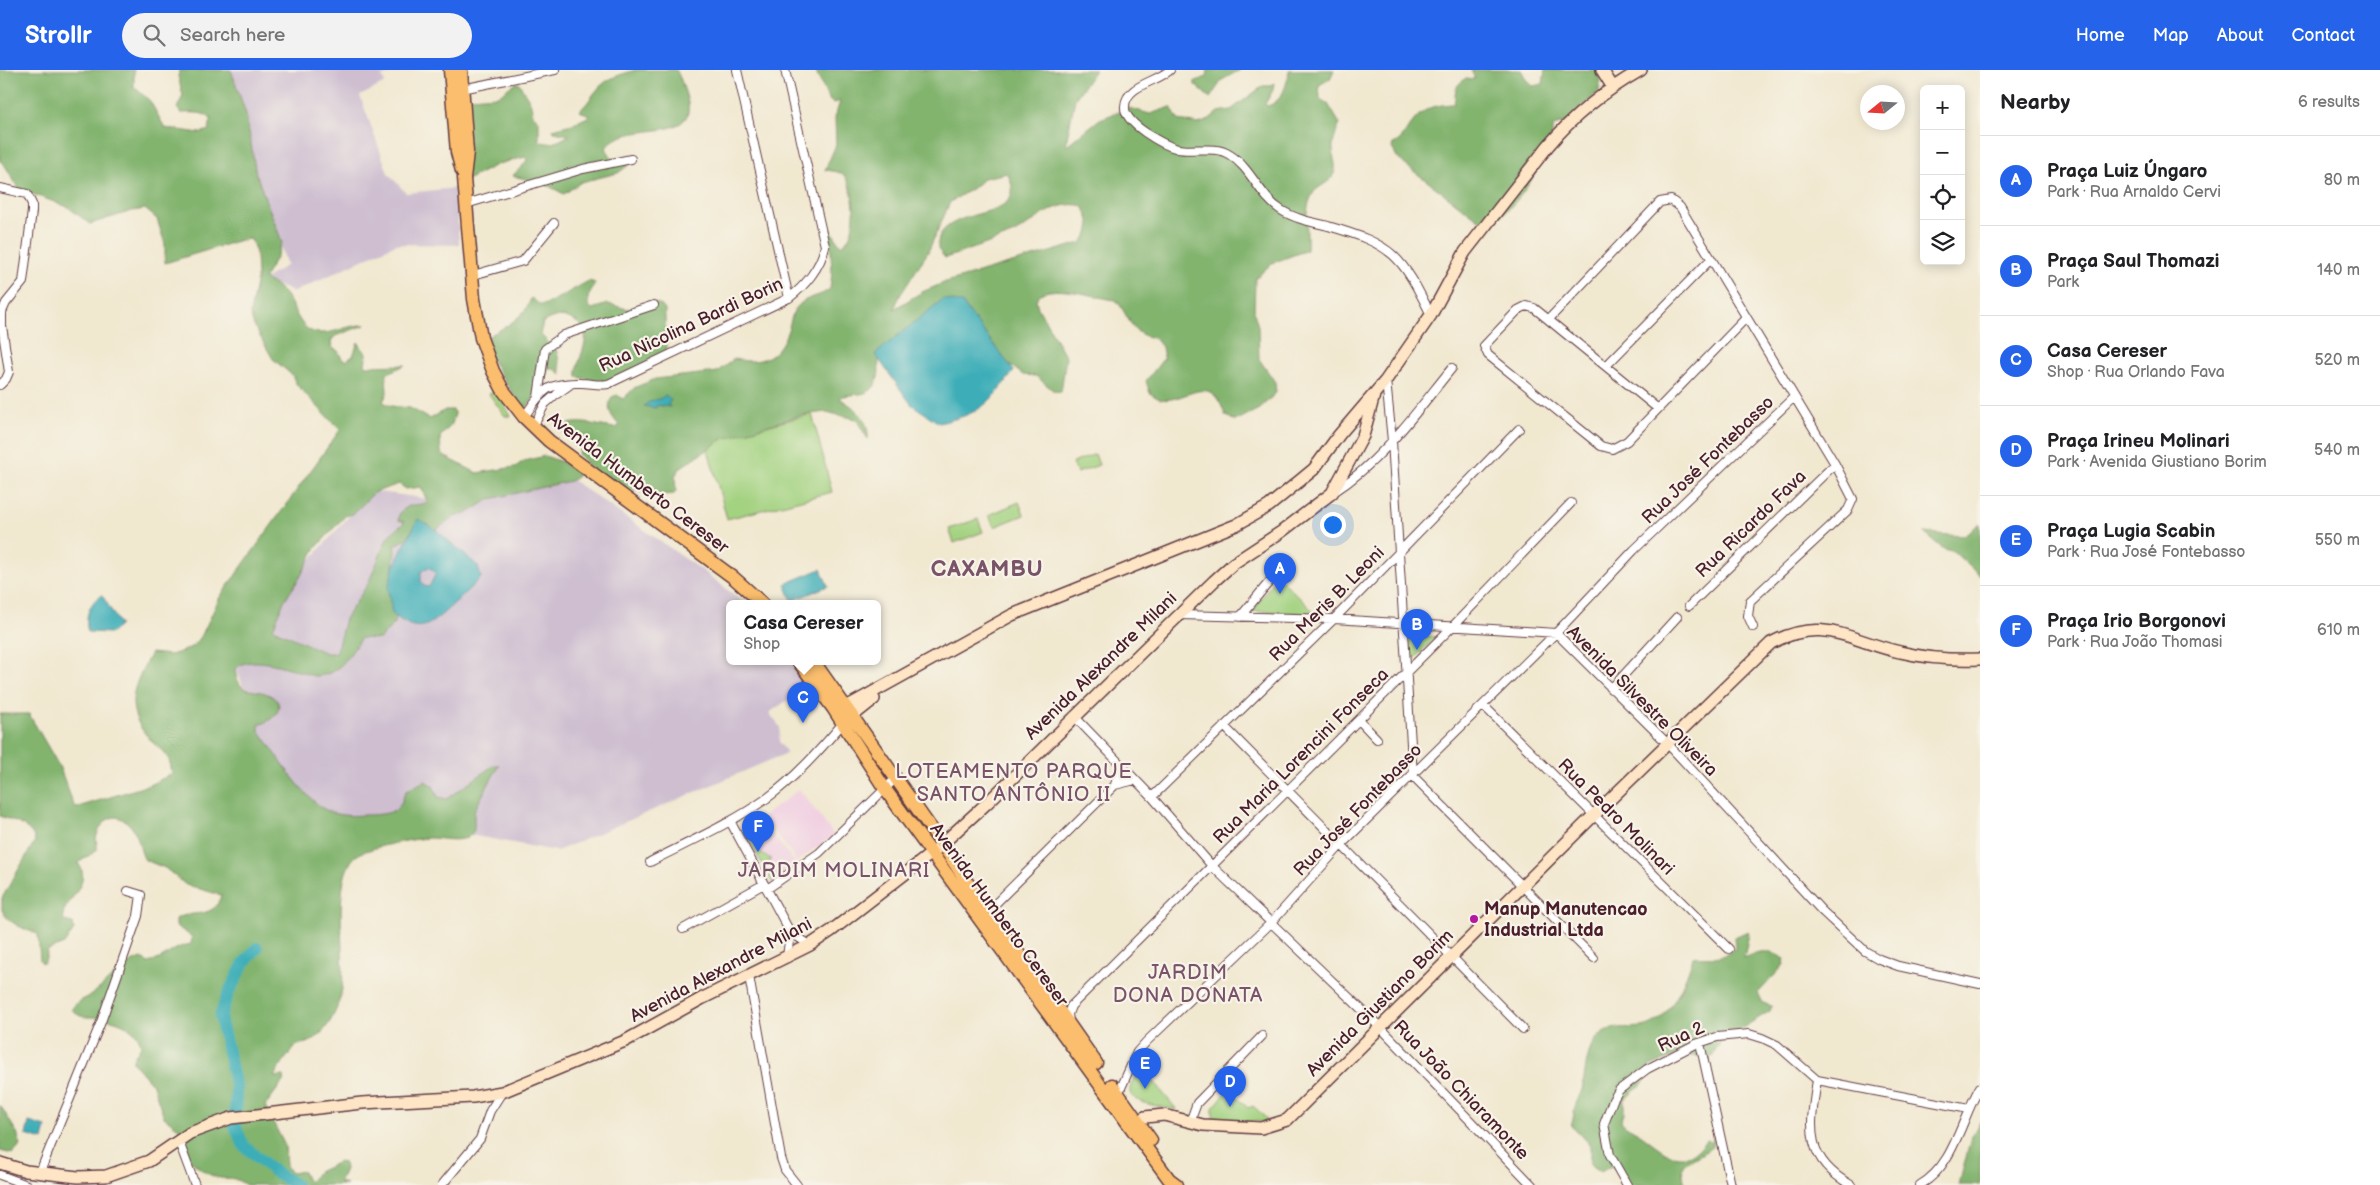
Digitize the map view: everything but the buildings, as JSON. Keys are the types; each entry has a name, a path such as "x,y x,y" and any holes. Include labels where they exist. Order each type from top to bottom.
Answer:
{"main road":[{"name":"Avenida Humberto Cereser","path":"450,70 456,152 464,178"},
{"name":"Avenida Humberto Cereser","path":"461,70 467,152 464,178 477,319 486,352 503,390 533,427 596,477 734,578 759,600"},
{"path":"1602,70 1612,86"},
{"path":"847,715 896,681 972,635 1012,615 1236,525 1282,496 1314,469 1339,435 1386,380 1431,315 1465,252 1548,146 1562,130 1612,86 1641,70"},
{"name":"Avenida Alexandre Milani","path":"0,1163 26,1172 78,1177 106,1176 128,1170 149,1161 190,1133 231,1118 259,1113 362,1103 464,1098 502,1092 624,1041 701,999 787,958 831,932 932,853 986,804 1074,716 1234,563 1281,532 1332,493 1363,436 1374,395"},
{"name":"Avenida Giustiano Borim","path":"1134,1124 1145,1117 1164,1115 1202,1125 1261,1128 1287,1120 1593,816 1771,643 1788,634 1816,629 1833,632 1902,653 1980,659"},
{"name":"Avenida Humberto Cereser","path":"802,665 847,715 885,789 1103,1087 1134,1124 1178,1185"},
{"name":"Avenida Humberto Cereser","path":"816,665 847,715 942,844 984,908 1116,1091 1134,1124"}],"street":[{"path":"462,89 555,70"},
{"path":"737,70 789,298"},
{"name":"Rua Nicolina Bardi Borin","path":"524,417 538,396 551,386 563,382 571,384 582,382 596,385 608,384 789,298 808,279 822,260 825,240 785,70"},
{"path":"1170,70 1132,91 1126,98 1124,108 1126,116 1134,124 1166,145 1180,149 1217,150 1230,154 1275,206 1288,215 1345,231 1377,243 1396,256 1410,272 1431,315"},
{"path":"466,204 583,169 631,159"},
{"path":"0,188 26,194 32,204 32,211 23,282 6,303 2,312 2,326 9,372 6,379 0,385"},
{"path":"1549,318 1660,202 1666,199 1680,206 1835,464 1853,499 1851,504 1750,601 1748,616 1753,627"},
{"path":"473,274 523,262 554,222"},
{"path":"1606,366 1711,259"},
{"path":"538,396 545,349 553,341 564,335 654,305"},
{"path":"1657,408 1549,318 1534,308 1526,306 1518,310 1484,346 1486,351 1601,446 1612,449 1620,446 1746,318"},
{"path":"1332,493 1358,476 1392,441 1452,368"},
{"path":"1386,380 1392,441 1405,673 1413,776 1594,958"},
{"path":"533,427 545,404 571,384"},
{"name":"Rua José Fontebasso","path":"1116,1091 1124,1084 1137,1052 1142,1046 1271,923 1341,845 1556,634 1642,544 1794,397"},
{"name":"Rua Meris B. Leoni","path":"1152,797 1334,619 1520,429"},
{"name":"Rua Ricardo Fava","path":"1689,606 1835,464"},
{"name":"Rua Maria Lorencini Fonseca","path":"1071,1006 1452,627 1571,503"},
{"path":"1240,617 1270,581"},
{"name":"Avenida Silvestre Oliveira","path":"1179,615 1334,619 1556,634 1667,744 1822,911 1865,951 1879,960 1898,966 1980,984"},
{"path":"1610,689 1677,617"},
{"name":"Rua Pedro Molinari","path":"1483,704 1593,816 1729,949"},
{"path":"650,862 730,821 767,798 814,756 847,715"},
{"name":"Rua João Chiaramonte","path":"1074,716 1152,797 1212,866 1381,1028 1532,1185"},
{"path":"1359,720 1377,739"},
{"path":"1224,726 1523,1029"},
{"path":"1116,785 1117,777 1123,768"},
{"path":"683,929 766,887 819,852 895,780"},
{"path":"995,904 1116,785 1135,780"},
{"path":"730,821 790,932 810,945"},
{"path":"0,1175 27,1185 37,1172 101,1022 138,916 140,895 128,891"},
{"path":"787,958 790,932"},
{"path":"749,976 781,1158 785,1170 797,1185"},
{"path":"1057,1007 1071,1006 1068,1014 1069,1024"},
{"name":"Rua 2","path":"1627,1185 1610,1155 1604,1124 1619,1090 1647,1069 1700,1043 1725,1036 1749,1034 1778,1045 1817,1080"},
{"path":"1190,1122 1197,1103 1262,1036"},
{"path":"1700,1043 1731,1185"},
{"path":"1851,1185 1826,1166 1815,1150 1811,1124 1817,1080 1969,1109"},
{"path":"1103,1087 1116,1091"},
{"path":"1920,1185 1936,1173 1946,1158 1980,1088"},
{"path":"442,1185 480,1138 490,1111 502,1092"},
{"path":"178,1142 196,1185"}],"shaded area":[{"path":"226,70 408,70 382,76 385,83 360,96 388,173 406,193 456,188 459,245 396,244 294,292 263,280 287,265 250,160"},
{"path":"568,477 703,571 741,600 726,600 726,665 793,665 808,686 769,713 780,727 779,742 787,753 557,851 432,828 290,822 230,649 372,491 458,503"},
{"path":"799,789 834,835 796,862 793,855 763,817"},
{"path":"765,825 796,864 773,886 746,836"}],"green space":[{"path":"0,70 134,70 134,87 150,101 165,128 200,133 209,130 211,119 201,114 181,113 177,108 183,96 178,76 180,70 231,70 246,114 256,174 282,242 276,258 264,278 283,292 306,328 319,333 325,333 365,325 335,336 331,341 332,348 338,351 342,359 346,361 353,356 358,342 367,355 366,366 405,365 386,374 387,393 383,402 391,406 410,408 430,419 445,410 453,410 455,414 452,424 440,437 441,452 444,456 477,473 515,467 524,461 545,456 562,462 578,474 576,478 570,481 490,499 471,511 454,517 436,530 413,529 405,540 396,545 389,594 396,616 395,622 380,639 361,638 342,664 330,673 314,676 261,662 242,664 235,669 238,680 245,689 265,693 277,701 279,705 275,715 259,725 259,730 301,787 320,807 330,812 351,816 389,813 398,808 406,791 425,781 433,786 438,797 447,799 494,765 499,765 474,811 474,830 467,838 453,840 422,838 391,844 361,853 348,866 342,899 343,975 338,1003 332,1018 319,1036 295,1047 284,1061 274,1077 283,1076 284,1080 265,1106 285,1146 286,1165 289,1171 292,1173 303,1171 309,1182 318,1172 339,1162 344,1163 345,1169 339,1183 347,1185 246,1185 233,1179 216,1177 202,1170 185,1153 182,1147 180,1129 164,1117 153,1085 133,1062 141,1046 136,1034 120,1023 78,1015 72,1009 78,1002 91,995 121,969 134,961 142,958 148,963 191,944 192,937 176,926 176,919 214,908 221,895 186,885 165,868 145,860 132,827 121,818 116,817 105,821 101,827 96,837 97,850 78,863 83,876 81,883 63,913 64,921 73,923 74,930 64,944 48,950 45,962 42,963 40,960 38,934 12,922 4,915 2,910 2,898 35,841 30,831 26,828 0,816 0,714 29,714 59,766 75,808 149,785 172,774 167,756 147,736 139,725 135,714 134,694 145,664 151,653 171,655 193,646 201,637 220,597 340,430 297,385 292,375 273,359 254,326 250,314 257,278 256,253 251,239 241,240 165,263 165,244 157,219 145,209 90,224 68,207 19,189 6,167 0,161","holes":["399,484 406,489 421,487 428,503 409,506 400,512 398,520 405,522 388,536 368,584 345,619 336,653 326,653 273,629 284,601 299,579 315,549 345,516 353,514 375,492"]},
{"path":"636,70 676,70 686,95 688,111 683,121 673,127 628,134 615,139 606,148 608,152 615,160 630,164 618,173 581,182 564,194 543,183 513,176 523,166 527,159 525,157 498,164 465,181 468,98 498,96 515,83 519,83 530,101 533,115 539,120 539,140 550,143 569,135 554,132 553,129 588,117 588,114 579,111 605,82"},
{"path":"817,70 1095,70 1075,99 1066,143 1068,144 1100,119 1129,108 1150,114 1171,107 1178,120 1198,124 1207,121 1218,112 1231,110 1263,86 1270,86 1274,83 1273,90 1265,104 1267,106 1272,104 1277,101 1283,92 1289,70 1334,70 1330,79 1319,85 1320,99 1328,104 1340,124 1333,144 1335,171 1330,180 1314,192 1308,205 1307,250 1272,263 1255,279 1254,313 1258,326 1259,359 1275,382 1276,393 1259,409 1235,421 1225,415 1219,401 1212,393 1197,391 1170,399 1159,399 1150,393 1146,381 1164,358 1162,347 1155,338 1141,334 1136,330 1116,300 1073,292 1049,291 1041,294 1036,300 1038,308 1066,357 1061,392 1054,391 1036,376 1023,375 1009,364 994,357 880,358 878,377 872,389 868,392 840,397 861,415 868,432 868,439 856,419 826,412 802,415 723,439 681,467 675,476 676,491 674,494 643,493 621,487 601,478 578,454 582,442 563,432 568,424 587,423 617,428 619,425 609,409 612,397 617,395 623,399 634,388 655,379 717,372 734,359 753,361 768,357 774,353 784,340 793,313 797,307 802,302 830,289 832,273 830,233 832,232 841,246 847,241 853,224 854,204 846,178 837,172 825,170 836,145 835,118 840,101 834,103 830,101 817,75","holes":["1007,173 1012,188 1009,199 1001,206 960,220 947,227 939,237 938,243 938,249 945,258 1017,232 1052,209 1062,206 1083,206 1090,225 1088,234 1081,243 946,282 922,292 894,309 899,297 928,252 950,202 973,188 984,178"]},
{"path":"1208,70 1240,70 1222,80 1210,98 1195,85 1195,81 1207,77"},
{"path":"1471,70 1521,70 1527,81 1533,86 1543,84 1545,70 1609,70 1600,72 1599,91 1566,122 1554,126 1540,164 1516,201 1495,219 1482,222 1404,164 1392,148 1393,144 1398,142 1421,113 1432,107 1454,104 1459,84 1466,78 1475,79"},
{"path":"589,281 595,283 588,297 588,305 592,309 608,304 627,309 651,303 660,304 665,310 666,354 608,383 577,377 577,370 584,347 585,332 581,326 569,318 558,316 551,318 543,322 540,334 557,351 561,374 554,369 548,369 544,385 528,406 520,405 480,341 517,318 528,306 531,298 541,305"},
{"path":"496,391 511,416 505,416 489,394"},
{"path":"812,414 832,492 727,519 706,442"},
{"path":"1095,454 1099,465 1077,473 1073,463"},
{"path":"1019,502 1024,515 994,527 989,515"},
{"path":"978,519 983,532 954,543 949,529"},
{"path":"1980,524 1980,576 1954,552 1942,548 1924,533 1962,536"},
{"path":"1278,576 1316,614 1251,611"},
{"path":"1409,634 1436,637 1411,662"},
{"path":"762,821 766,827 754,836 761,844 757,846 760,853 771,859 768,863 782,873 772,882 747,837 747,830"},
{"path":"1746,932 1749,933 1744,958 1755,953 1769,952 1785,959 1783,966 1758,993 1763,1003 1772,1006 1770,1011 1721,1041 1712,1057 1676,1055 1648,1067 1650,1072 1642,1084 1624,1100 1624,1113 1621,1121 1627,1127 1673,1155 1689,1156 1706,1140 1712,1143 1714,1130 1716,1131 1713,1147 1684,1164 1682,1168 1684,1181 1688,1185 1630,1185 1618,1168 1611,1166 1601,1172 1590,1165 1590,1147 1587,1141 1571,1126 1582,1090 1588,1057 1596,1039 1611,1029 1642,1027 1652,1024 1661,1018 1669,1009 1681,988 1693,957 1725,955 1735,948 1734,937"},
{"path":"1141,1066 1177,1110 1143,1103 1132,1096 1130,1092 1131,1086"},
{"path":"1229,1089 1248,1108 1253,1106 1267,1119 1264,1122 1215,1119 1213,1108"},
{"path":"0,1105 17,1133 21,1145 13,1154 0,1151"},
{"path":"1980,1121 1980,1185 1959,1185 1971,1138"}],"water":[{"path":"943,299 962,303 1014,371 983,406 965,415 939,423 911,404 875,354"},
{"path":"666,395 671,400 668,404 670,407 657,405 656,408 644,406 649,402"},
{"path":"418,519 436,530 478,566 481,578 437,619 419,627 407,624 392,614 388,588 394,565","holes":["429,567 436,573 429,587 424,586 421,581 421,572"]},
{"path":"821,569 828,586 792,600 785,584"},
{"path":"102,595 120,625 111,633 88,632 87,616 91,606"},
{"path":"29,1122 46,1127 43,1140 26,1135"}],"waterway":[{"path":"257,948 244,963 228,994 220,1017 236,1087 235,1126 244,1146 275,1172 296,1185"}],"place":[{"name":"Praça Luiz Úngaro","path":"1280,594"},
{"name":"Praça Saul Thomazi","path":"1417,650"},
{"name":"Casa Cereser","path":"803,723"},
{"name":"Praça Irio Borgonovi","path":"758,852"},
{"name":"Manup Manutencao Industrial Ltda","path":"1474,919"},
{"name":"Praça Lugia Scabin","path":"1145,1089"},
{"name":"Praça Irineu Molinari","path":"1230,1107"}],"district":[{"name":"CAXAMBU","path":"987,569"},
{"name":"LOTEAMENTO PARQUE SANTO ANTÔNIO II","path":"1014,784"},
{"name":"JARDIM MOLINARI","path":"834,871"},
{"name":"JARDIM DONA DONATA","path":"1188,984"}]}
